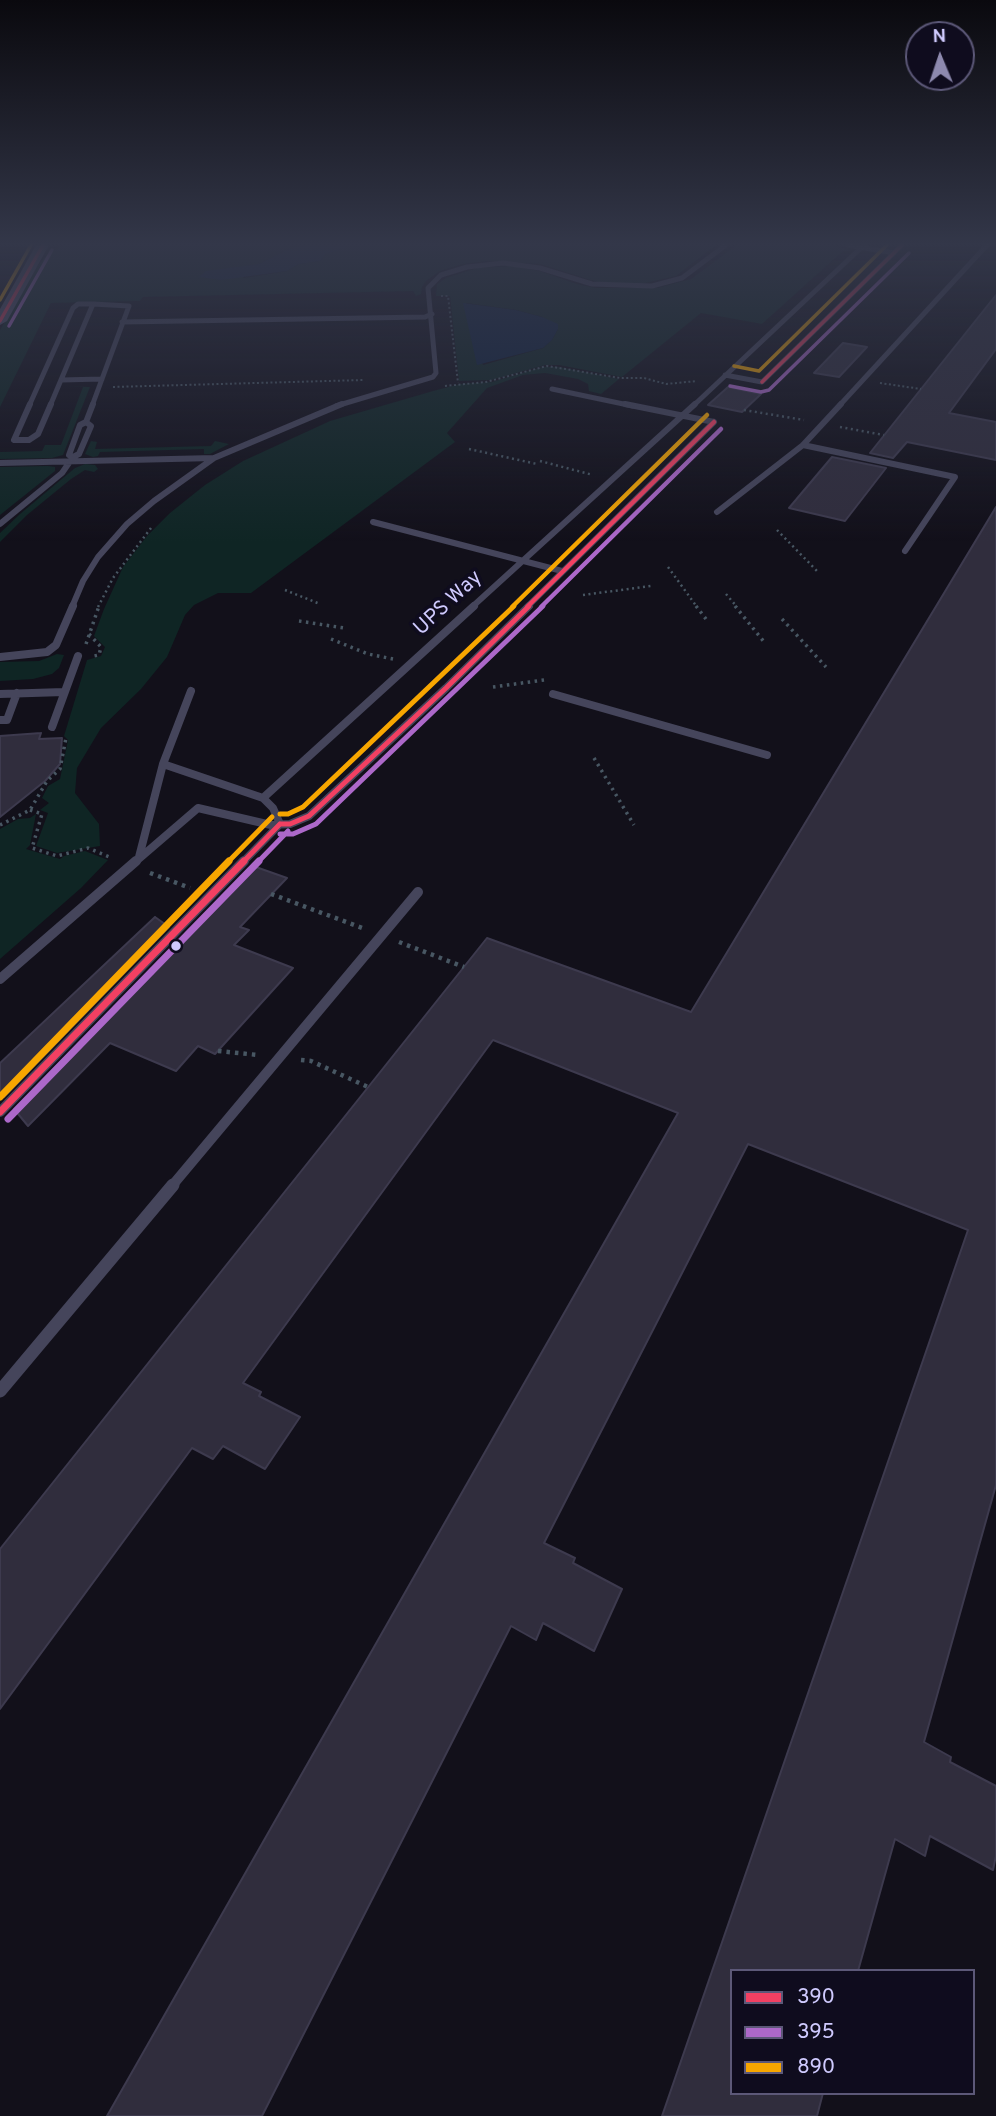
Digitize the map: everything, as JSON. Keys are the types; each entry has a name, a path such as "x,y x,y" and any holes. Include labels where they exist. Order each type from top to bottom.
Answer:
{"lane":[{"path":"57,344 14,440 35,437 76,344"},
{"path":"0,524 62,473 79,454 91,426 86,422 114,344"},
{"path":"0,657 47,652 56,645 83,581 97,557 127,524 154,500 214,458 331,407 424,381 436,373 434,344"},
{"name":"UPS Way","path":"263,798 758,344"},
{"path":"725,374 762,382 801,344"},
{"path":"718,512 803,445 897,344"},
{"path":"61,380 102,379"},
{"path":"0,979 198,808 280,824 290,824 309,816 446,688 714,422 552,388"},
{"path":"27,411 48,410"},
{"path":"803,445 955,477 905,551"},
{"path":"0,463 72,459 214,458"},
{"path":"373,522 562,571"},
{"path":"52,727 78,656"},
{"path":"139,857 163,764 191,691"},
{"path":"0,694 64,692"},
{"path":"0,720 7,720 17,693"},
{"path":"553,694 767,755"},
{"path":"163,764 263,798 273,808 280,824"},
{"path":"0,1112 280,824"},
{"path":"0,1391 418,892"}],"path":[{"path":"453,344 458,383"},
{"path":"424,381 440,387 486,382 547,366 620,379 644,378 666,384 688,380 715,384"},
{"path":"99,386 367,380"},
{"path":"238,385 374,381"},
{"path":"469,449 501,458 612,478"},
{"path":"78,656 84,650 97,609 113,578 131,551 156,522"},
{"path":"777,530 817,571"},
{"path":"668,567 706,618"},
{"path":"583,595 650,586"},
{"path":"285,590 320,604"},
{"path":"726,594 765,643"},
{"path":"782,619 826,667"},
{"path":"299,621 344,628"},
{"path":"493,687 556,678"},
{"path":"594,758 634,825"},
{"path":"0,825 30,810 42,814 32,848 57,856 88,848 112,858"},
{"path":"159,876 190,888"}],"green space":[{"path":"0,344 31,344 0,407"},
{"path":"455,344 477,344 483,365 543,348 548,344 663,344 622,377 559,365 545,365 491,380 459,381"},
{"path":"542,367 559,367 619,379 601,394 589,391 588,384 578,379 545,373 523,375 487,388 447,433 455,442 251,593 218,593 194,605 185,615 167,657 141,689 101,728 77,768 75,793 99,824 100,846 57,853 36,846 48,813 40,810 49,803 42,798 48,786 60,779 68,740 64,736 87,660 101,656 105,647 94,636 104,609 123,567 147,536 170,513 205,485 243,461 330,421 460,384 492,382"},
{"path":"66,386 90,387 63,455 52,458 0,459 0,452 42,451 45,445 61,445 83,387"},
{"path":"91,441 97,442 95,449 211,446 215,441 229,444 210,454 204,454 204,449 100,452 93,457 85,454"},
{"path":"85,464 95,465 98,469 94,472 85,470 71,479 27,515 0,542 0,533 20,514 75,468"},
{"path":"0,467 55,467 55,471 0,515"},
{"path":"57,654 64,655 59,668 52,674 33,679 0,681 0,662 39,661"},
{"path":"36,814 30,845 26,849 60,859 85,851 108,860 81,888 0,959 0,829 18,819 30,818"}],"water":[{"path":"472,344 548,344 543,348 477,365"}],"building":[{"path":"842,344 867,347 839,377 814,373"},
{"path":"957,344 996,344 996,349 949,413 996,422 996,460 907,442 893,458 870,453"},
{"path":"728,387 761,394 742,412 708,405"},
{"path":"832,457 886,468 845,521 789,508"},
{"path":"996,507 996,1485 924,1742 951,1757 950,1762 996,1786 996,1856 993,1870 930,1836 925,1856 895,1839 859,1969 730,1969 730,2095 822,2095 817,2116 662,2116 968,1230 748,1144 544,1543 575,1558 573,1563 622,1589 594,1651 543,1623 536,1640 511,1626 262,2116 107,2116 678,1113 493,1040 243,1383 261,1392 259,1396 300,1417 265,1469 223,1446 213,1459 192,1448 0,1709 0,1549 487,938 691,1012"},
{"path":"41,733 39,739 62,738 60,764 45,781 0,817 0,736"},
{"path":"253,866 287,878 240,927 249,930 234,945 293,968 215,1054 198,1046 176,1071 110,1043 28,1126 14,1109"},
{"path":"155,917 169,927 4,1097 0,1092 0,1063"}],"transit line":[{"name":"890","path":"734,366 759,371 787,344"},
{"name":"390","path":"762,382 801,344"},
{"name":"395","path":"730,386 761,392 769,390 816,344"},
{"name":"890","path":"280,814 288,814 303,807 439,680 707,415"},
{"name":"390","path":"280,824 290,824 309,816 446,688 714,422"},
{"name":"395","path":"280,834 293,834 316,824 453,695 721,429"},
{"name":"890","path":"0,1097 272,817"},
{"name":"390","path":"0,1112 280,824"},
{"name":"395","path":"8,1119 288,831"}]}
